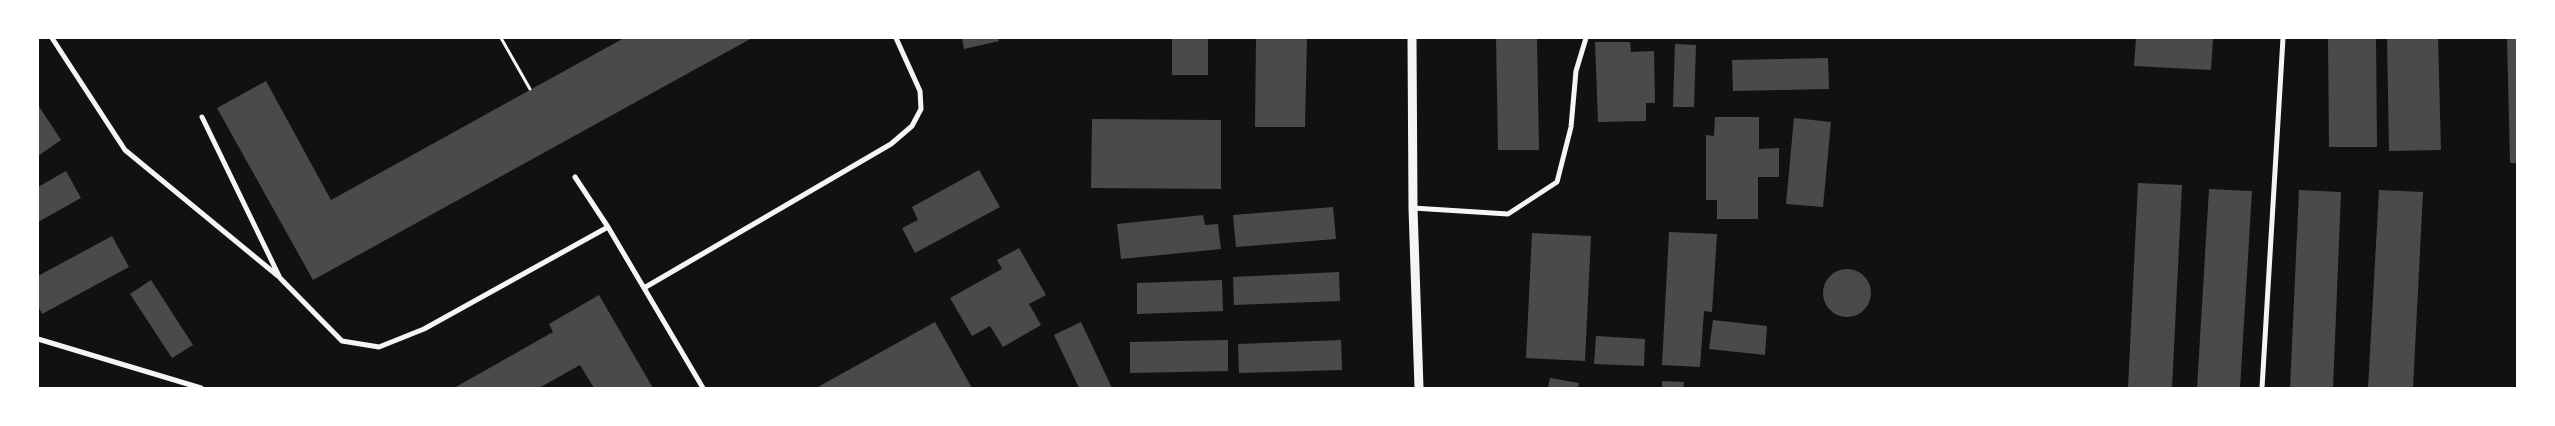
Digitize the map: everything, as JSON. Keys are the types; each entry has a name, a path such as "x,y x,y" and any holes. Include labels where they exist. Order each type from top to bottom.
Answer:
{"street":[{"path":"52,38 125,150 280,278 311,312 342,341 379,347 424,329 608,228"},
{"path":"644,288 891,144 912,126 921,109 920,91 896,38"},
{"path":"1412,38 1413,208 1419,388"},
{"path":"1413,208 1508,214 1557,182 1571,127 1576,71 1586,38"},
{"path":"2262,388 2283,38"},
{"path":"202,117 280,278"},
{"path":"575,177 608,228 703,388"},
{"path":"38,339 200,388"}],"path":[{"path":"501,38 530,89"}],"building":[{"path":"624,38 752,38 313,280 217,108 266,81 331,200"},
{"path":"962,38 998,38 999,41 964,49"},
{"path":"1172,38 1208,38 1208,75 1172,75"},
{"path":"1256,38 1307,38 1305,127 1255,127"},
{"path":"1496,38 1537,38 1539,150 1498,150"},
{"path":"2136,38 2213,38 2211,70 2134,66"},
{"path":"2328,38 2376,38 2377,147 2329,147"},
{"path":"2387,38 2438,38 2441,150 2389,151"},
{"path":"2507,38 2518,38 2518,163 2510,163"},
{"path":"1595,42 1630,42 1631,52 1654,51 1655,103 1646,103 1646,121 1598,122"},
{"path":"1675,44 1696,45 1694,107 1673,107"},
{"path":"1828,58 1829,89 1733,91 1732,60"},
{"path":"38,105 61,140 38,156"},
{"path":"1715,117 1759,117 1759,149 1779,148 1779,177 1758,177 1758,219 1717,219 1717,200 1706,200 1706,135 1714,136"},
{"path":"1794,118 1831,122 1823,207 1786,204"},
{"path":"1092,119 1221,120 1221,189 1091,188"},
{"path":"979,170 1000,207 915,253 902,228 918,220 912,207"},
{"path":"66,171 81,198 38,222 38,187"},
{"path":"2138,183 2182,185 2172,388 2128,388"},
{"path":"2209,189 2252,191 2240,388 2197,388"},
{"path":"2299,190 2341,192 2333,388 2290,388"},
{"path":"2379,190 2423,192 2413,388 2368,388"},
{"path":"1333,207 1336,239 1236,247 1233,215"},
{"path":"1203,215 1205,225 1218,224 1221,249 1121,259 1117,224"},
{"path":"1669,232 1717,234 1712,312 1704,311 1700,367 1662,365"},
{"path":"1532,233 1591,236 1585,361 1526,358"},
{"path":"112,236 129,267 42,314 38,306 38,276"},
{"path":"1019,248 1046,295 1029,304 1041,325 1003,347 990,326 972,336 950,298 1002,269 997,260"},
{"path":"1847,269 1856,271 1864,276 1869,284 1871,293 1869,302 1864,310 1856,315 1847,317 1838,315 1830,310 1825,302 1823,293 1825,284 1830,276 1838,271"},
{"path":"1339,272 1340,301 1234,305 1233,277"},
{"path":"151,280 193,345 172,358 130,294"},
{"path":"1222,280 1223,311 1137,314 1137,283"},
{"path":"599,295 653,388 594,388 580,365 539,388 454,388 553,332 549,324"},
{"path":"1713,320 1767,326 1765,355 1709,349"},
{"path":"935,322 972,388 816,388"},
{"path":"1081,322 1112,388 1079,388 1054,335"},
{"path":"1596,336 1645,339 1644,366 1594,364"},
{"path":"1228,340 1228,371 1130,373 1130,342"},
{"path":"1341,340 1342,370 1239,373 1238,344"},
{"path":"1550,378 1579,383 1578,388 1548,388"},
{"path":"1662,381 1684,382 1683,388 1662,388"}]}
